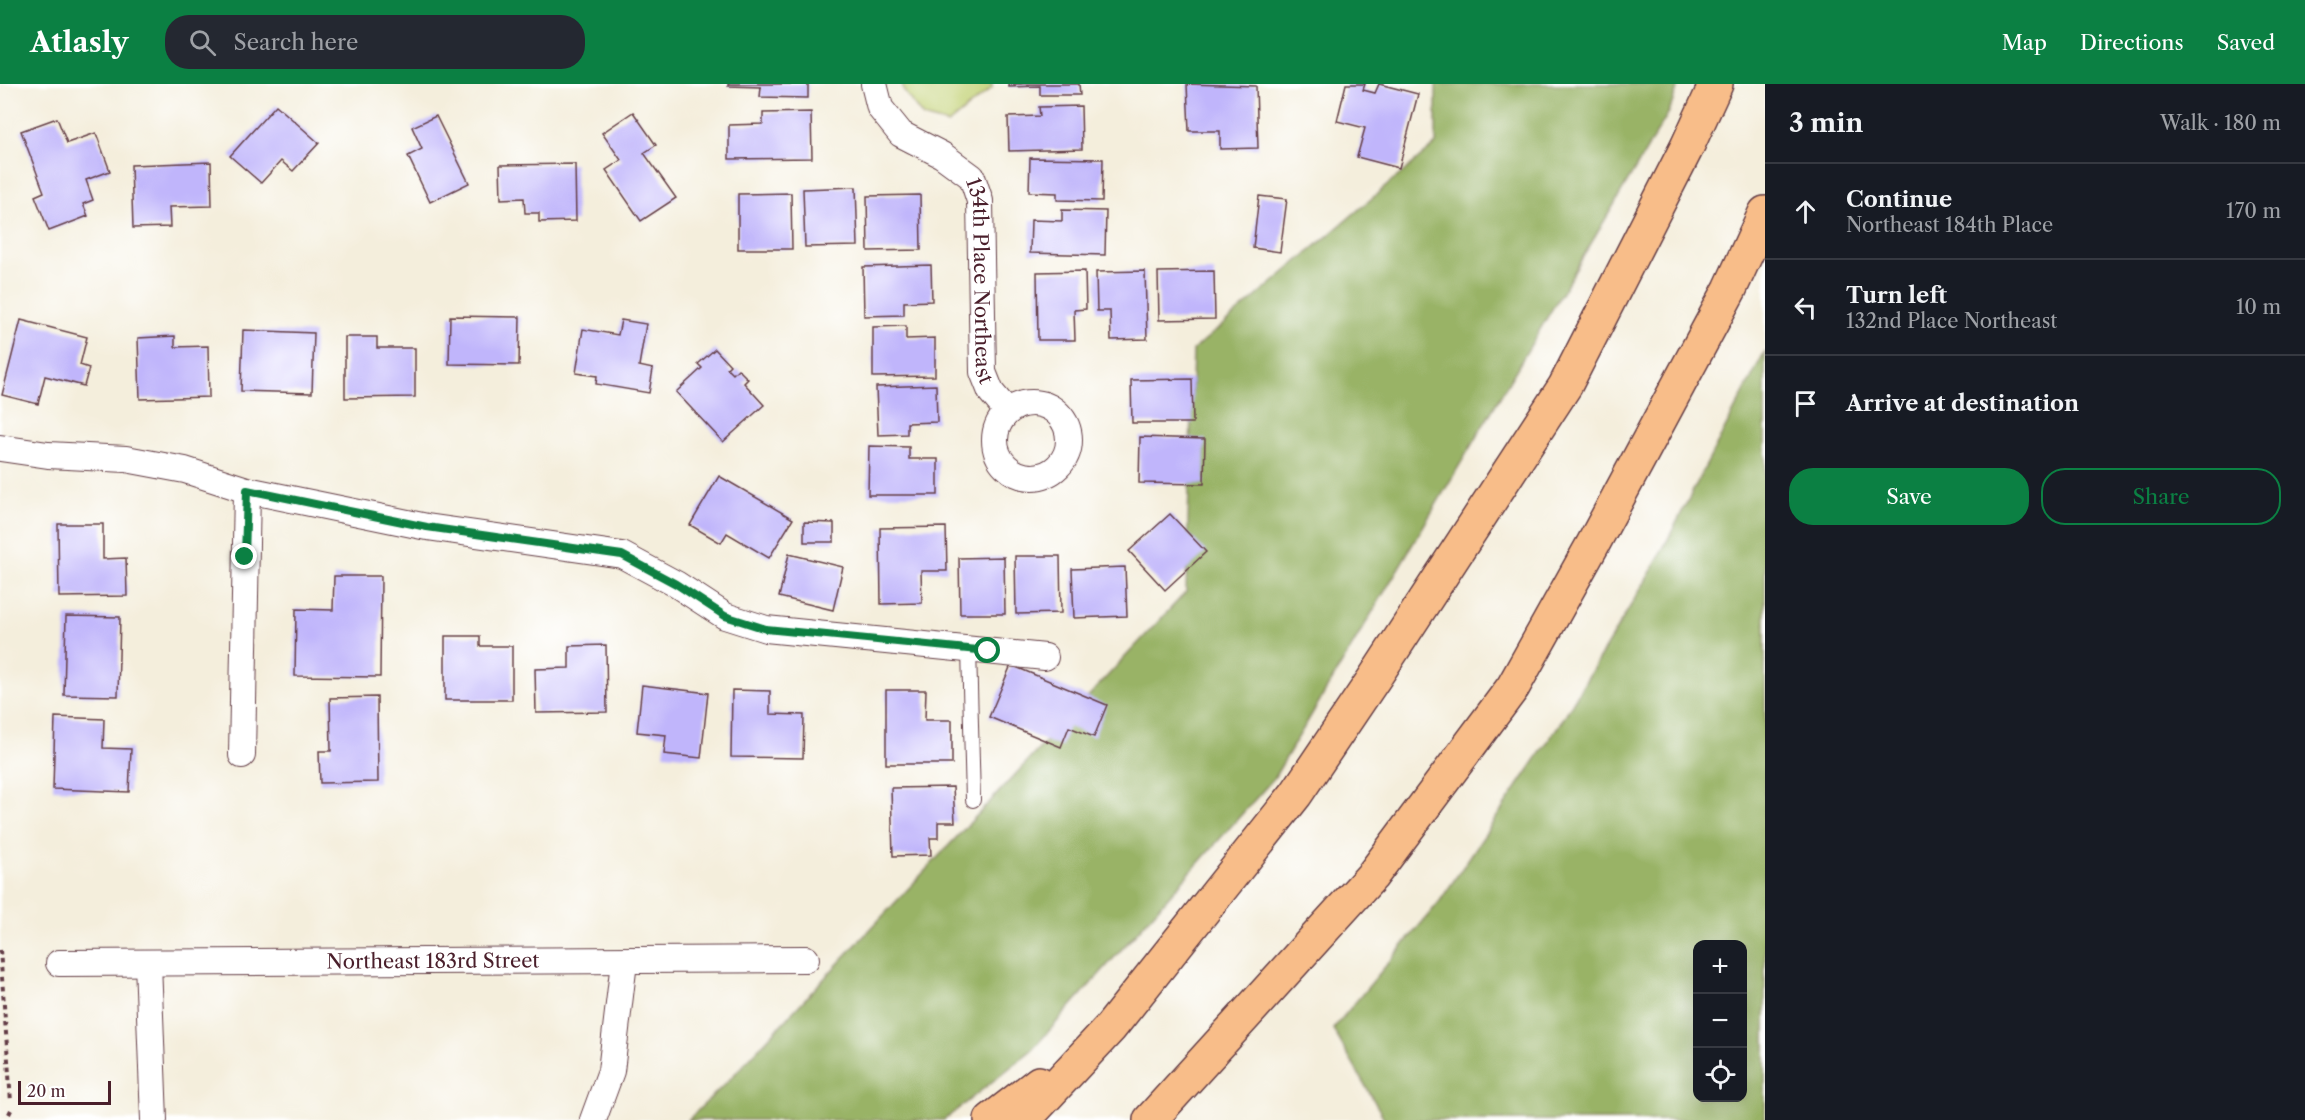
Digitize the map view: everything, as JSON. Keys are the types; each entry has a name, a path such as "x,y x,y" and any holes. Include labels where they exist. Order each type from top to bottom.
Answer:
{"highway":[{"path":"1024,1120 1110,1028 1296,794 1375,677 1565,386 1687,147 1716,84"},
{"path":"1150,1120 1372,876 1513,687 1724,300 1765,213"},
{"path":"991,1120 1110,1028"}],"street":[{"name":"134th Place Northeast","path":"874,84 880,108 901,134 942,155 972,177 980,201 983,372 991,392 1007,411"},
{"path":"0,448 48,455 126,459 185,470 247,490 427,527 622,555 676,584 725,616 766,629 1045,657"},
{"path":"242,755 247,490"},
{"name":"Northeast 183rd Street","path":"59,963 624,962 806,959"},
{"path":"593,1120 611,1071 624,962"},
{"path":"148,963 154,1120"}],"lane":[{"path":"969,649 973,800"}],"path":[{"path":"0,950 11,1102"}],"green space":[{"path":"903,84 992,84 992,88 948,124 923,117 903,90"},
{"path":"1436,84 1679,84 1669,112 1274,778 1032,1050 944,1120 688,1120 731,1078 1186,592 1193,350 1436,144"},
{"path":"1765,351 1765,1120 1385,1120 1333,1029 1440,901 1563,719 1652,570"}],"building":[{"path":"728,84 808,84 808,98 760,97 761,87 728,86"},
{"path":"1009,84 1079,84 1080,95 1040,95 1040,86 1009,87"},
{"path":"1187,84 1256,86 1258,148 1220,149 1220,131 1189,131"},
{"path":"1346,84 1365,84 1363,90 1375,93 1379,84 1418,94 1399,168 1357,157 1365,128 1337,121"},
{"path":"276,105 319,143 293,171 281,161 261,183 230,156"},
{"path":"1081,106 1082,149 1009,151 1008,117 1040,116 1039,107"},
{"path":"633,112 656,145 644,153 676,198 641,221 606,170 621,160 602,133"},
{"path":"811,112 812,158 729,159 729,125 763,124 763,113"},
{"path":"436,116 469,183 430,202 408,156 422,149 412,127"},
{"path":"57,118 67,143 96,133 110,171 86,180 93,200 83,204 88,216 49,231 35,196 44,192 21,131"},
{"path":"1030,158 1103,159 1102,201 1057,200 1057,193 1029,192"},
{"path":"211,162 212,206 169,207 170,227 133,228 131,165"},
{"path":"575,164 576,221 539,222 539,213 525,213 524,198 501,199 500,165"},
{"path":"856,187 858,246 805,247 803,189"},
{"path":"791,193 792,249 738,249 738,194"},
{"path":"920,195 921,250 868,251 867,196"},
{"path":"1259,196 1287,199 1280,252 1253,248"},
{"path":"1062,210 1106,211 1105,255 1030,253 1031,220 1062,221"},
{"path":"931,265 932,301 904,302 904,315 864,316 863,267"},
{"path":"1085,271 1086,309 1074,310 1075,340 1038,340 1037,272"},
{"path":"1145,271 1147,339 1111,340 1110,311 1097,311 1096,272"},
{"path":"1214,271 1215,319 1159,320 1158,272"},
{"path":"450,316 520,317 519,365 449,364"},
{"path":"21,320 87,337 80,365 89,368 84,386 45,376 38,404 2,395"},
{"path":"621,320 646,324 639,366 653,369 649,393 596,384 597,376 576,373 583,329 618,335"},
{"path":"906,326 906,339 935,338 935,376 873,377 873,327"},
{"path":"243,330 314,333 312,393 241,391"},
{"path":"175,336 175,347 208,346 209,397 140,399 138,338"},
{"path":"345,337 377,337 377,348 415,348 415,397 345,398"},
{"path":"715,349 730,365 727,368 733,374 738,369 748,379 744,383 764,405 723,442 676,392 702,368 698,364"},
{"path":"1192,379 1193,423 1132,423 1131,380"},
{"path":"936,385 937,422 907,423 907,434 878,435 876,387"},
{"path":"1140,437 1205,439 1204,484 1139,483"},
{"path":"869,446 909,447 909,459 938,459 938,495 868,495"},
{"path":"719,476 793,519 769,558 727,533 721,543 690,525"},
{"path":"1170,514 1206,552 1165,590 1129,551"},
{"path":"804,522 834,523 834,542 804,542"},
{"path":"58,524 103,524 103,559 126,558 127,596 59,597"},
{"path":"946,527 947,571 921,571 922,603 881,604 880,528"},
{"path":"789,554 843,567 833,610 779,597"},
{"path":"1015,556 1060,556 1061,613 1016,614"},
{"path":"1004,557 1005,614 960,614 959,558"},
{"path":"1125,567 1127,616 1074,618 1072,569"},
{"path":"334,576 381,576 380,677 295,676 296,609 333,610"},
{"path":"66,616 120,617 118,696 64,695"},
{"path":"445,636 480,636 480,646 512,646 512,700 445,700"},
{"path":"606,645 607,712 536,713 535,669 569,668 569,646"},
{"path":"1011,665 1107,705 1094,737 1069,727 1061,747 989,717"},
{"path":"642,685 708,693 701,758 664,754 666,735 637,732"},
{"path":"732,690 770,691 770,714 804,715 803,758 731,757"},
{"path":"886,690 926,690 925,720 952,720 952,764 886,764"},
{"path":"377,697 378,782 320,783 319,751 331,751 330,698"},
{"path":"55,717 104,719 103,748 131,749 129,792 53,789"},
{"path":"953,787 955,822 938,822 938,838 930,838 931,855 893,856 891,788"}],"route":[{"path":"245,557 247,490 427,527 622,555 676,584 725,616 766,629 988,651"}]}
